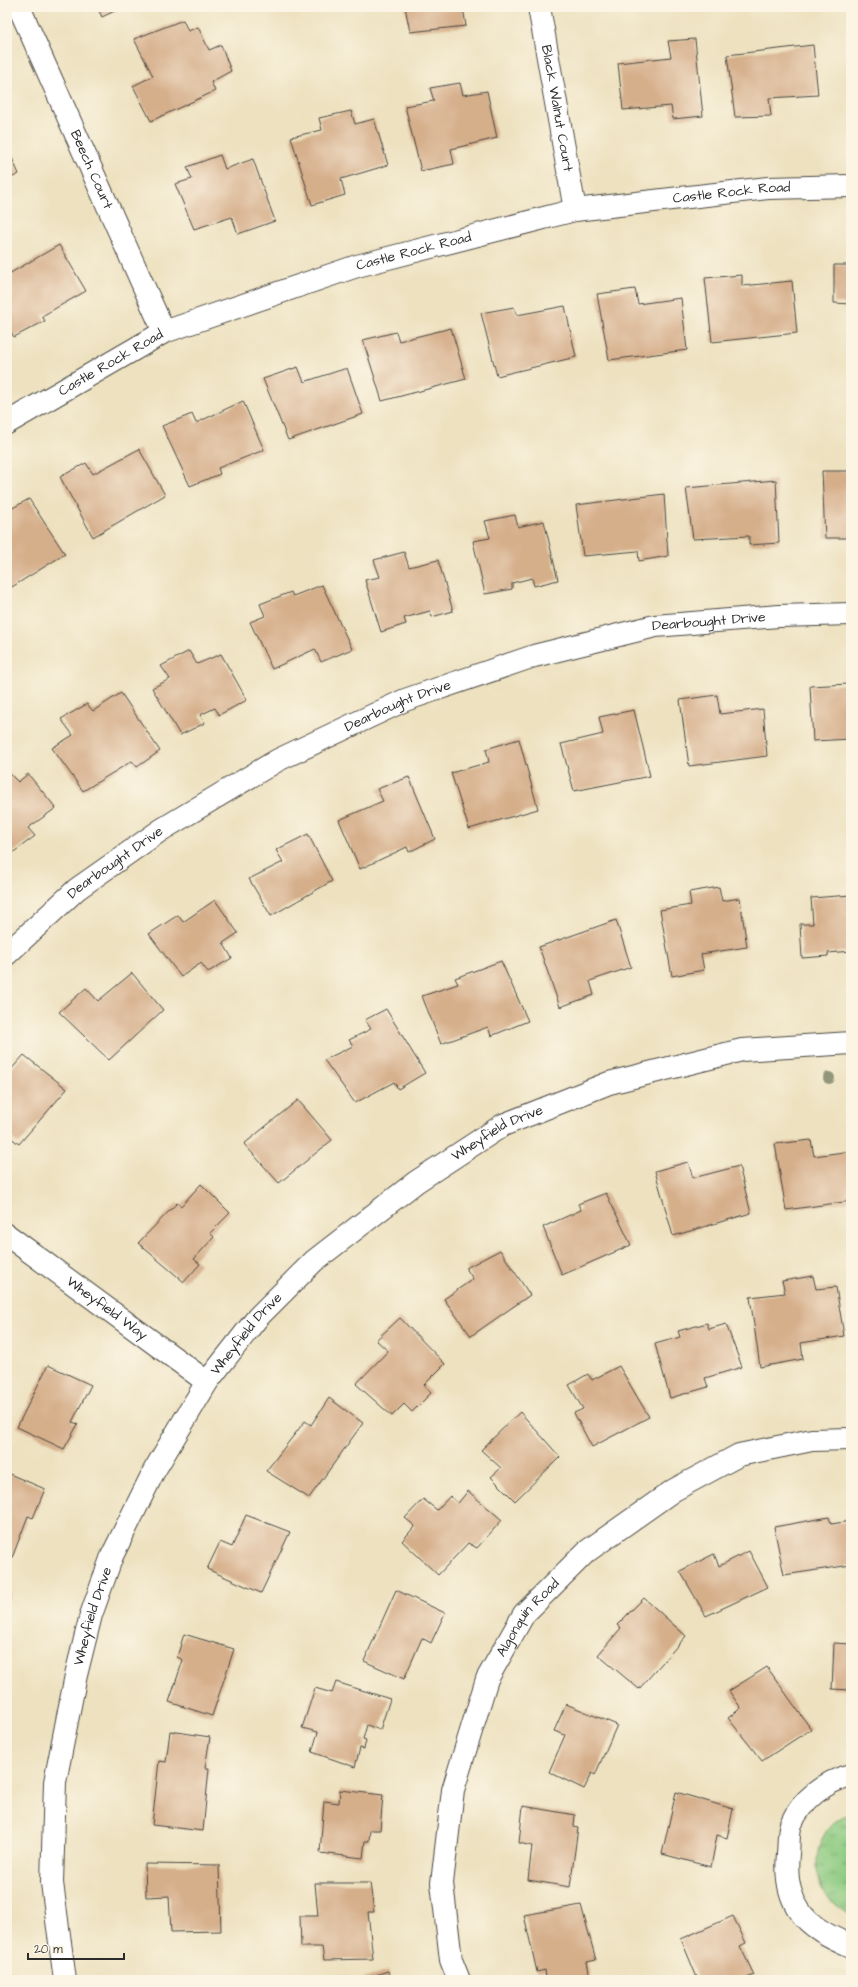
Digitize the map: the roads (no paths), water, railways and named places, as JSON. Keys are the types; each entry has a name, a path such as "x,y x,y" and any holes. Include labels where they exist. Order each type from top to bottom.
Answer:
{"street":[{"name":"Beech Court","path":"20,7 164,332"},
{"name":"Black Walnut Court","path":"539,7 575,210"},
{"name":"Castle Rock Road","path":"7,423 164,332 357,266 575,210 768,188 851,186"},
{"name":"Dearbought Drive","path":"7,954 77,889 161,830 278,760 405,700 534,656 655,626 779,616 851,614"},
{"name":"Wheyfield Drive","path":"65,1980 52,1883 55,1782 76,1675 91,1615 112,1556 154,1471 207,1382 258,1317 314,1261 416,1182 503,1125 610,1083 742,1050 851,1043"},
{"name":"Wheyfield Way","path":"7,1235 207,1382"},
{"name":"Algonquin Road","path":"459,1980 451,1960 442,1883 453,1790 487,1679 524,1614 586,1552 674,1490 739,1456 812,1440 851,1439"},
{"path":"851,1776 816,1792 801,1806 791,1825 786,1865 789,1889 799,1910 814,1925 834,1939 851,1946"}]}
